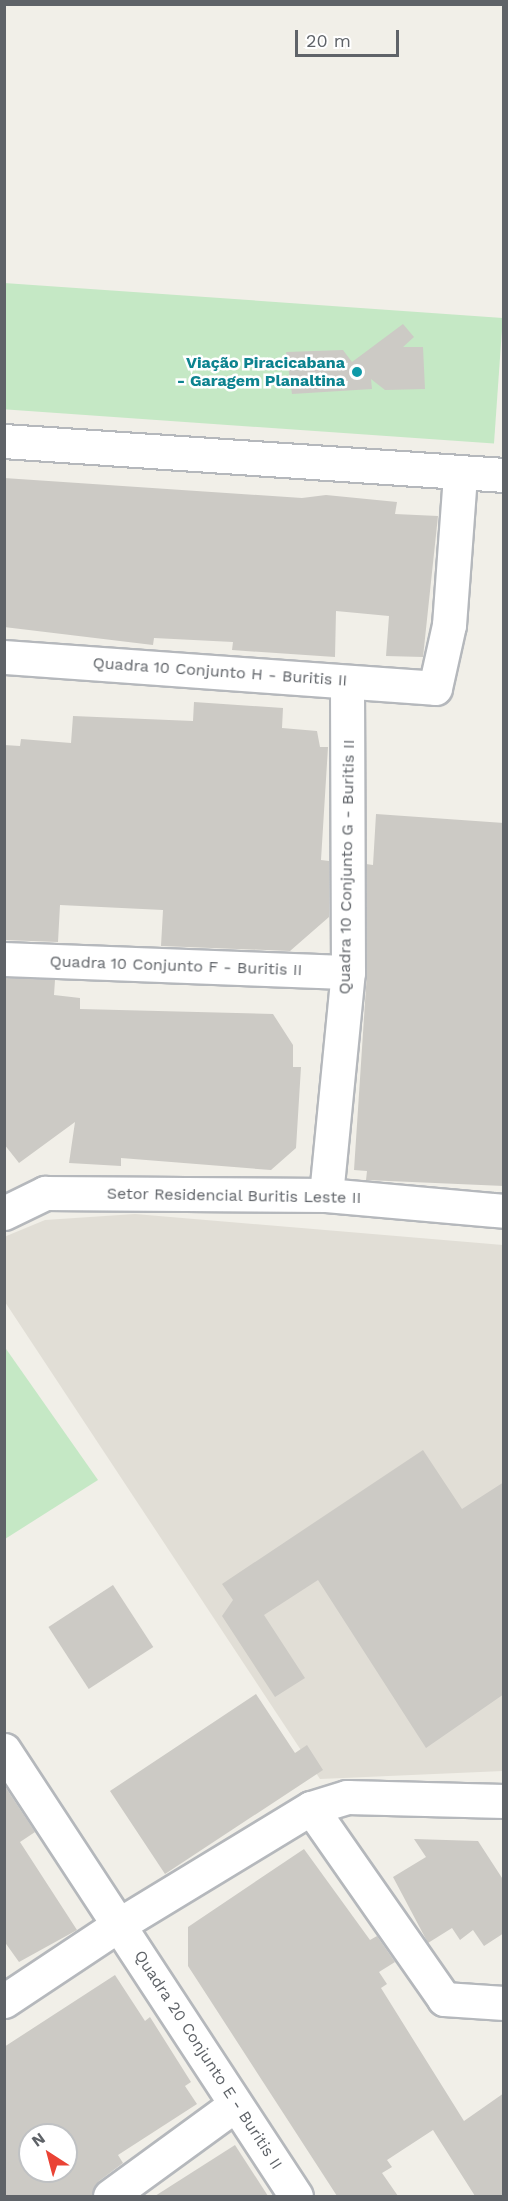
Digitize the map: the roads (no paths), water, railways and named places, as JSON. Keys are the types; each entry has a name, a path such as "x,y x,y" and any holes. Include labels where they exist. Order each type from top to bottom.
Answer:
{"street":[{"path":"4,441 460,475 504,475"},
{"name":"Quadra 10 Conjunto H - Buritis II","path":"4,657 435,688 449,625 460,475"},
{"name":"Quadra 10 Conjunto G - Buritis II","path":"326,1195 348,972 346,682"},
{"name":"Quadra 10 Conjunto F - Buritis II","path":"4,959 348,972"},
{"name":"Setor Residencial Buritis Leste II","path":"4,1213 45,1193 326,1195 504,1211"},
{"path":"4,1750 120,1923"},
{"path":"4,2001 120,1923 311,1808 347,1797 504,1801"},
{"path":"311,1808 444,1999 504,2003"},
{"name":"Quadra 20 Conjunto E - Buritis II","path":"120,1923 296,2196"},
{"path":"110,2196 235,2104"}],"place":[{"name":"Viação Piracicabana - Garagem Planaltina","path":"357,372"}]}
